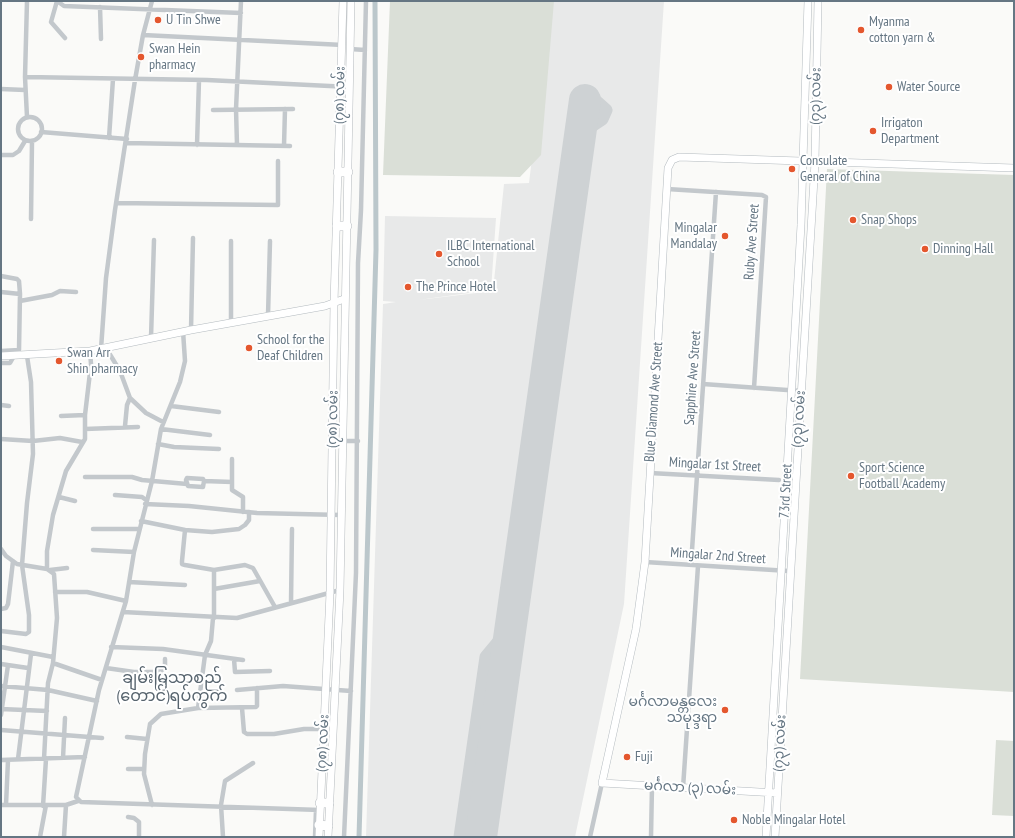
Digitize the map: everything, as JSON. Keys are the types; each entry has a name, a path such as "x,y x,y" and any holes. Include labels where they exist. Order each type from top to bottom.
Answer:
{"highway":[{"path":"337,226 347,226"}],"main road":[{"name":"(၇၈) လမ်း","path":"319,837 324,825 321,806 334,690 340,590 344,299 347,226 343,172 341,86 343,1"},
{"name":"(၇၈) လမ်း","path":"328,837 324,825 321,806 323,729 330,593 334,303 337,226 350,86 351,1"},
{"name":"73rd Street","path":"766,837 801,225 808,1"},
{"name":"(၇၃) လမ်း","path":"775,837 789,571 815,162 818,1"},
{"name":"Blue Diamond Ave Street","path":"602,783 636,628 645,562 668,168 672,160 679,157 1014,168"},
{"path":"801,225 811,226"},
{"path":"1,356 27,356 90,351 183,331 334,303 344,299"},
{"name":"မင်္ဂလာ (၃) လမ်း","path":"602,783 777,793"}],"street":[{"path":"22,1 27,2 25,77 27,118"},
{"path":"65,38 51,22 57,1 64,6 150,8 241,13"},
{"path":"152,1 143,35 116,203 106,278 104,348 120,371 130,398 146,413 163,422"},
{"path":"237,145 236,109 241,1"},
{"path":"344,837 356,573 358,263 366,1"},
{"path":"100,7 100,38"},
{"path":"143,35 341,45 365,50"},
{"path":"25,77 199,80 350,86"},
{"path":"109,138 113,79"},
{"path":"197,144 199,80"},
{"path":"1,90 25,90"},
{"path":"284,146 285,109"},
{"path":"213,110 293,109"},
{"path":"27,118 38,121 41,125 42,132 38,138 32,141 25,141 19,134 18,130 21,121 27,118"},
{"path":"42,132 126,141 290,146"},
{"path":"1,155 13,154 19,151 25,141"},
{"path":"31,219 32,141"},
{"path":"116,203 278,205 278,161"},
{"name":"Ruby Ave Street","path":"667,189 762,195 766,198 754,388"},
{"name":"Sapphire Ave Street","path":"691,565 716,192"},
{"path":"191,330 193,238"},
{"path":"151,338 154,240"},
{"path":"231,241 231,323"},
{"path":"268,316 270,241"},
{"path":"1,276 17,279 19,281 20,294 19,350 1,351"},
{"path":"20,301 52,295 60,291 76,292"},
{"path":"1,292 20,294"},
{"path":"78,800 77,790 102,680 126,600 134,552 152,481 161,429 180,382 185,361 183,331"},
{"path":"40,837 44,805 44,733 57,618 54,574 49,570 47,551 50,529 66,471 82,442 85,440 85,415 90,376 90,351"},
{"path":"1,363 10,363 14,356"},
{"path":"1,631 26,634 29,632 29,615 22,565 33,441 31,382 27,356"},
{"path":"703,384 801,391"},
{"path":"125,426 127,405 130,398"},
{"path":"1,404 9,406"},
{"path":"171,406 219,412"},
{"path":"61,416 85,415"},
{"path":"85,429 125,426 138,427"},
{"path":"161,429 210,435"},
{"path":"1,439 33,441 60,438 82,442"},
{"path":"342,441 358,441"},
{"path":"158,444 174,447 218,449"},
{"path":"232,459 232,482 234,493 243,497 243,512"},
{"name":"Mingalar 1st Street","path":"650,473 779,480"},
{"path":"85,477 132,477 203,487 204,481"},
{"path":"187,484 188,478 204,479 204,481 232,482"},
{"path":"115,495 142,497 146,502 243,512 341,515"},
{"path":"59,497 75,501"},
{"path":"141,521 185,530 212,532 239,529 245,526 248,520 249,512"},
{"path":"93,529 139,529"},
{"path":"291,603 292,529"},
{"path":"185,530 182,564 214,570 248,565 253,568 275,607"},
{"path":"1,549 6,556 22,565 49,570 67,568"},
{"path":"93,550 134,552"},
{"path":"1,609 6,608 8,604 13,561"},
{"name":"Mingalar 2nd Street","path":"645,562 789,571"},
{"path":"683,788 698,566"},
{"path":"198,708 205,655 211,641 214,570"},
{"path":"214,589 260,581"},
{"path":"129,582 185,585"},
{"path":"123,612 213,618 237,618 340,590"},
{"path":"55,592 87,592 126,600"},
{"path":"1,647 31,654 53,657"},
{"path":"111,647 163,649 242,660"},
{"path":"18,759 28,668 31,654"},
{"path":"106,668 134,672 157,672 165,669 165,659"},
{"path":"234,659 235,672 270,671"},
{"path":"53,662 102,680"},
{"path":"1,664 28,668"},
{"path":"1,715 3,687 8,665"},
{"path":"237,690 283,686 351,691"},
{"path":"3,687 48,690 97,701"},
{"path":"152,805 144,769 150,724 155,718 161,714 198,708 253,708 257,706 256,688"},
{"path":"242,708 244,732 247,734 274,734 304,729 323,729"},
{"path":"1,709 47,711"},
{"path":"63,758 65,718"},
{"path":"1,730 102,738"},
{"path":"127,737 147,739"},
{"path":"1,760 85,757"},
{"path":"8,760 7,783 3,805 66,805 78,800 81,802 152,805 321,806 315,837"},
{"path":"223,837 222,805 225,781 252,763"},
{"path":"128,768 144,769"},
{"path":"1,783 7,783"},
{"path":"590,837 602,783"},
{"path":"651,837 652,786"},
{"path":"64,837 66,805"},
{"path":"128,817 134,818 139,822 139,837"}],"shaded area":[{"path":"390,1 554,1 541,155 520,177 383,175"},
{"path":"551,1 664,1 624,604 575,837 366,837 383,304 396,302 383,301 385,216 496,218 491,290 418,300 493,291 504,184 529,183"},
{"path":"827,169 1014,175 1014,692 800,679"},
{"path":"996,740 1014,741 1014,816 992,815"}],"waterway":[{"path":"359,837 376,250 375,1"}],"taxiway":[{"path":"581,133 602,119 606,110 597,102 585,100"},
{"path":"460,837 486,657 511,627"}],"runway":[{"path":"481,837 585,100"}],"place":[{"name":"U Tin Shwe","path":"158,20"},
{"name":"Myanma cotton yarn &","path":"861,30"},
{"name":"Swan Hein pharmacy","path":"141,57"},
{"name":"Water Source","path":"889,87"},
{"name":"Irrigaton Department","path":"873,131"},
{"name":"Consulate General of China","path":"792,169"},
{"name":"Snap Shops","path":"853,220"},
{"name":"Mingalar Mandalay","path":"725,236"},
{"name":"Dinning Hall","path":"925,249"},
{"name":"ILBC International School","path":"439,254"},
{"name":"The Prince Hotel","path":"408,287"},
{"name":"School for the Deaf Children","path":"249,348"},
{"name":"Swan Arr Shin pharmacy","path":"59,361"},
{"name":"Sport Science Football Academy","path":"851,476"},
{"name":"မင်္ဂလာမန္တလေး သမုဒ္ဒရာ","path":"725,710"},
{"name":"Fuji","path":"627,757"},
{"name":"Noble Mingalar Hotel","path":"734,820"}],"district":[{"name":"ချမ်းမြသာစည် (တောင်)ရပ်ကွက်","path":"172,687"}]}
